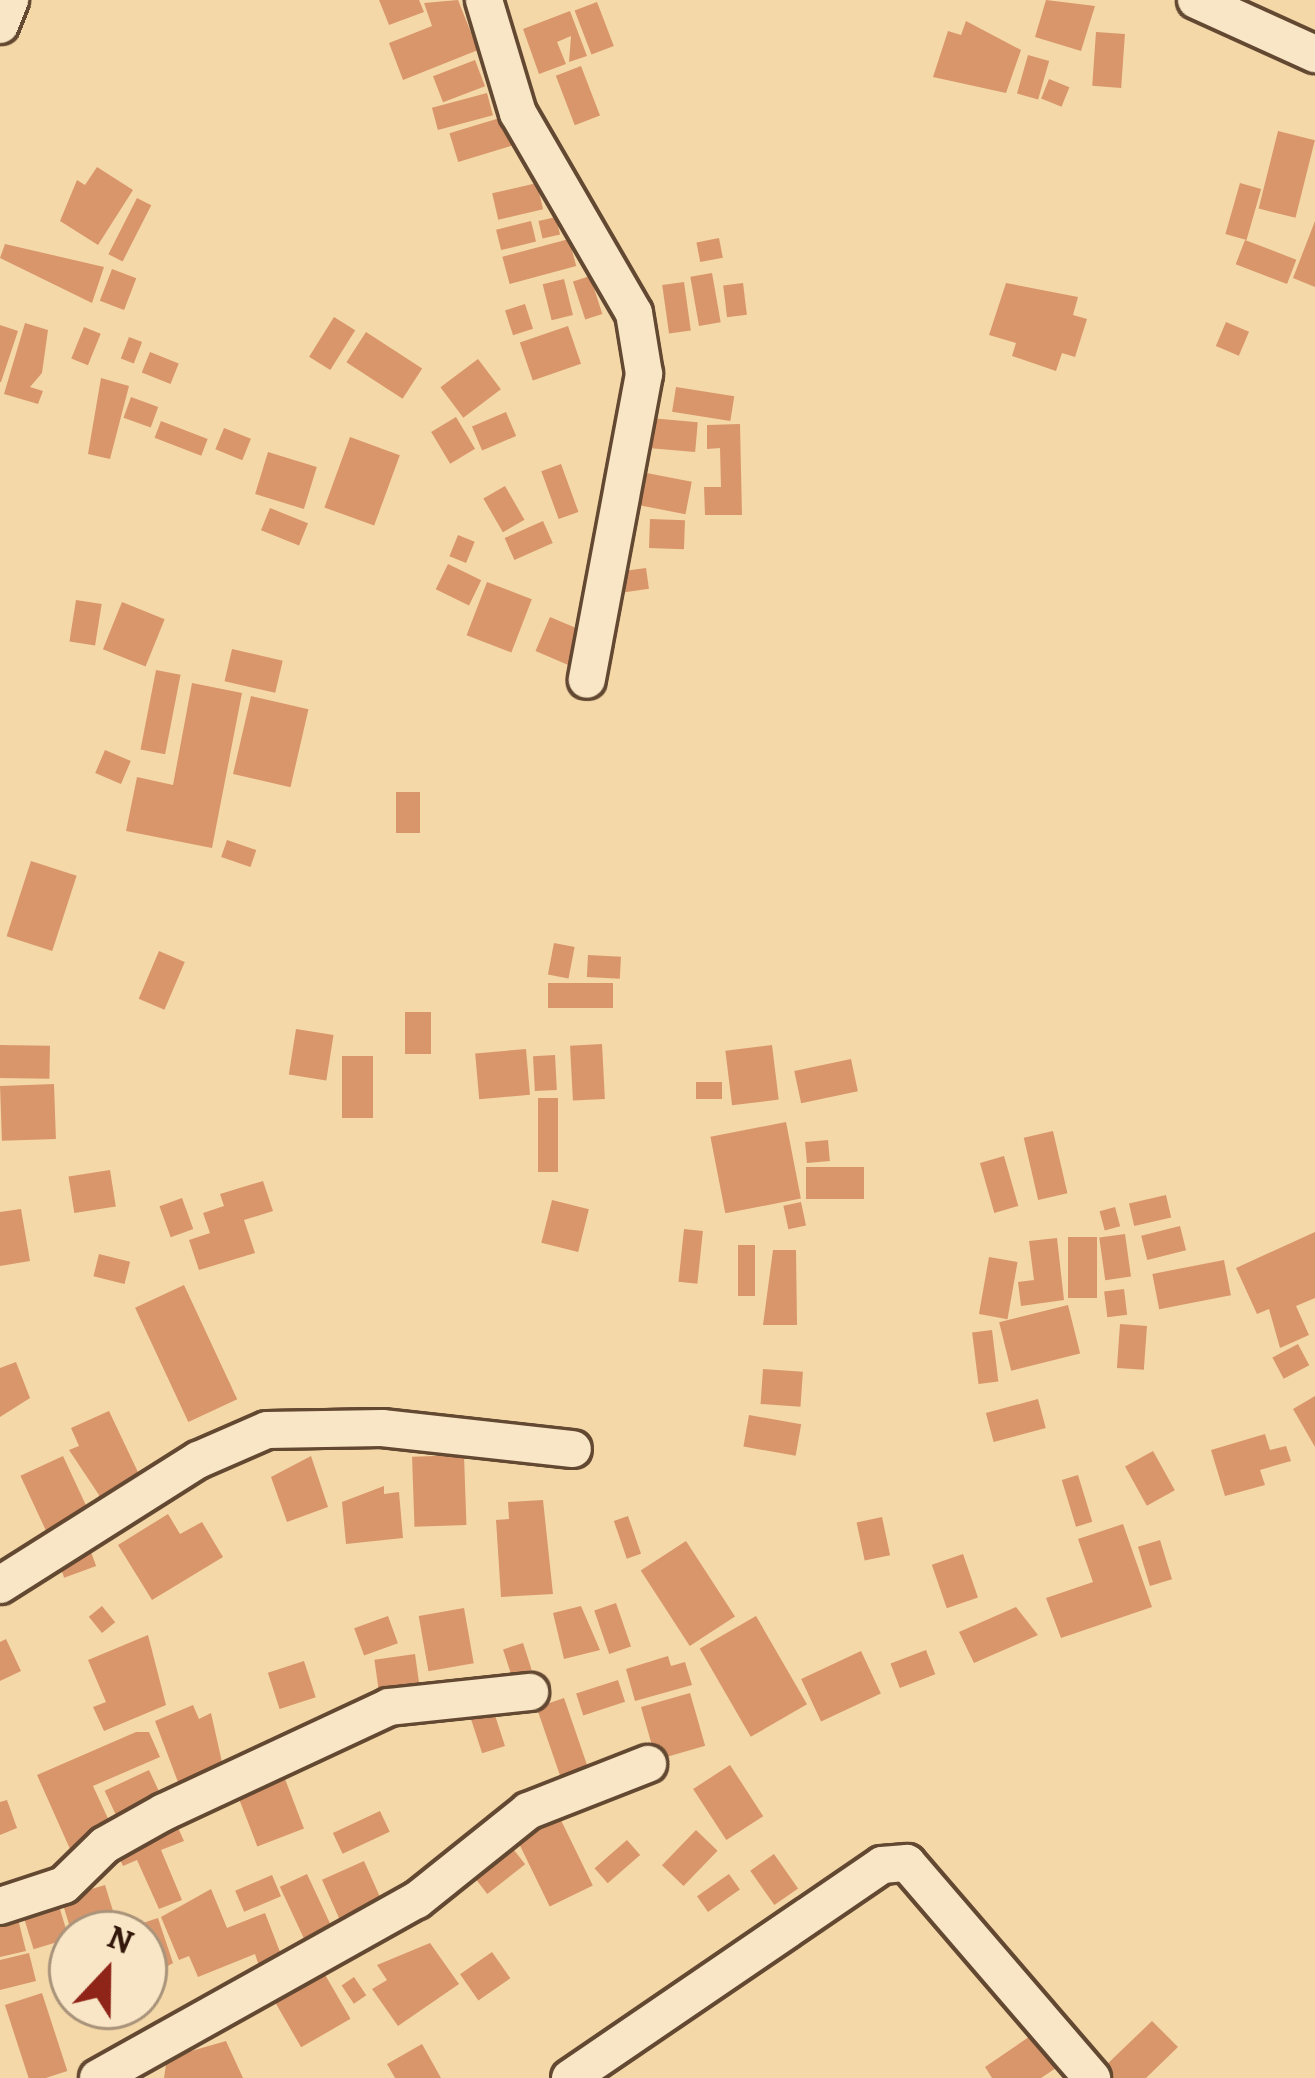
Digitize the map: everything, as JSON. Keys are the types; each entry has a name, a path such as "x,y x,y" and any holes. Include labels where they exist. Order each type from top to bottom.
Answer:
{"street":[{"path":"0,26 10,0"},
{"path":"484,0 518,112 634,313 644,374 587,680"},
{"path":"1196,0 1315,54"},
{"path":"0,1585 198,1460 267,1430 382,1428 572,1449"},
{"path":"0,1906 64,1885 104,1845 164,1812 389,1707 530,1692"},
{"path":"98,2078 417,1900 528,1811 648,1764"},
{"path":"570,2078 882,1865 907,1863 1092,2078"}],"building":[{"path":"379,0 419,0 424,12 389,25"},
{"path":"458,0 478,50 403,80 389,43 432,26 424,3"},
{"path":"1046,0 1095,6 1081,51 1035,37"},
{"path":"597,2 614,46 591,54 575,11"},
{"path":"570,11 587,56 569,62 571,36 557,42 566,64 539,74 523,29"},
{"path":"966,21 1021,50 1006,93 933,77 948,31 961,35"},
{"path":"1096,32 1125,34 1121,88 1092,86"},
{"path":"1028,55 1049,61 1038,100 1017,93"},
{"path":"475,60 485,86 443,102 433,76"},
{"path":"581,66 600,115 575,125 556,76"},
{"path":"1049,79 1069,87 1062,107 1041,98"},
{"path":"487,93 493,115 438,130 432,108"},
{"path":"503,117 512,146 458,162 449,133"},
{"path":"1278,131 1315,140 1296,218 1259,209"},
{"path":"97,167 133,190 98,245 60,221 77,180 85,185"},
{"path":"537,183 543,209 498,220 492,193"},
{"path":"1240,183 1261,189 1247,240 1225,234"},
{"path":"137,198 151,205 123,261 108,254"},
{"path":"556,217 560,235 543,239 538,221"},
{"path":"531,221 536,241 501,250 496,230"},
{"path":"1315,221 1315,287 1293,278"},
{"path":"719,238 723,258 700,262 696,242"},
{"path":"569,239 576,266 510,284 502,257"},
{"path":"1245,240 1296,260 1287,284 1236,264"},
{"path":"5,244 104,267 92,303 0,258"},
{"path":"112,269 136,278 124,310 100,301"},
{"path":"712,273 721,322 699,326 690,277"},
{"path":"590,276 602,314 585,320 573,282"},
{"path":"564,279 573,315 552,320 543,284"},
{"path":"684,282 691,331 669,334 662,285"},
{"path":"743,283 747,315 727,317 723,285"},
{"path":"1006,283 1078,297 1073,315 1087,319 1075,357 1062,353 1056,371 1012,356 1016,343 989,335"},
{"path":"525,304 533,329 513,335 505,310"},
{"path":"334,317 355,330 330,370 309,357"},
{"path":"1226,322 1249,332 1239,356 1216,346"},
{"path":"25,323 48,330 42,373 30,387 43,391 38,404 4,394"},
{"path":"0,325 18,331 1,382 0,382"},
{"path":"568,326 581,364 533,380 520,343"},
{"path":"84,327 101,334 88,365 71,359"},
{"path":"366,332 422,368 403,399 346,362"},
{"path":"129,337 142,342 134,363 121,358"},
{"path":"150,352 179,364 171,384 142,372"},
{"path":"478,359 501,389 463,418 440,387"},
{"path":"101,378 129,386 110,459 88,454"},
{"path":"676,387 734,396 730,421 672,412"},
{"path":"131,397 158,407 151,428 123,418"},
{"path":"506,412 516,436 482,450 472,426"},
{"path":"456,417 475,449 450,464 431,432"},
{"path":"639,417 698,422 695,452 636,447"},
{"path":"161,421 208,439 201,456 155,438"},
{"path":"740,424 742,515 705,515 704,487 721,487 720,448 707,449 707,425"},
{"path":"224,428 251,439 242,460 215,449"},
{"path":"350,437 400,455 374,526 324,507"},
{"path":"268,452 317,467 304,509 255,494"},
{"path":"561,464 578,512 559,519 541,471"},
{"path":"626,469 692,482 685,514 620,501"},
{"path":"505,486 524,520 503,532 483,499"},
{"path":"270,508 308,523 299,546 261,530"},
{"path":"650,519 685,520 684,549 649,548"},
{"path":"543,521 553,543 514,560 505,538"},
{"path":"458,535 475,542 466,563 449,556"},
{"path":"448,564 481,580 469,605 436,589"},
{"path":"646,568 649,589 623,592 620,572"},
{"path":"487,582 532,599 511,652 467,635"},
{"path":"76,600 102,604 95,646 69,641"},
{"path":"122,602 165,619 146,667 103,649"},
{"path":"550,617 583,631 569,665 536,651"},
{"path":"232,649 283,661 275,693 225,681"},
{"path":"156,670 181,675 165,754 141,750"},
{"path":"192,683 242,693 212,848 126,831 137,777 173,785"},
{"path":"251,696 308,709 290,787 233,774"},
{"path":"105,750 131,761 121,784 95,773"},
{"path":"396,792 420,792 420,833 396,833"},
{"path":"227,840 256,850 250,867 221,857"},
{"path":"31,861 77,876 52,951 7,936"},
{"path":"554,943 575,947 569,978 548,974"},
{"path":"159,951 185,962 164,1010 139,999"},
{"path":"588,955 621,957 620,979 587,977"},
{"path":"548,983 613,983 613,1008 548,1008"},
{"path":"405,1012 431,1012 431,1054 405,1054"},
{"path":"296,1029 334,1035 326,1080 289,1074"},
{"path":"602,1044 605,1099 573,1101 570,1046"},
{"path":"0,1045 50,1046 49,1079 0,1078"},
{"path":"772,1045 779,1100 732,1105 725,1051"},
{"path":"526,1049 530,1095 479,1099 475,1053"},
{"path":"555,1055 557,1090 535,1091 533,1056"},
{"path":"342,1056 373,1056 373,1118 342,1118"},
{"path":"851,1059 858,1091 801,1103 794,1071"},
{"path":"696,1082 722,1082 722,1099 696,1099"},
{"path":"54,1084 56,1139 2,1141 0,1086"},
{"path":"538,1098 558,1098 558,1172 538,1172"},
{"path":"786,1122 801,1199 725,1213 710,1137"},
{"path":"1053,1131 1067,1193 1038,1200 1024,1138"},
{"path":"828,1140 830,1161 807,1163 805,1142"},
{"path":"1004,1156 1018,1206 994,1213 980,1163"},
{"path":"806,1167 864,1167 864,1199 806,1199"},
{"path":"110,1170 116,1207 74,1213 69,1177"},
{"path":"263,1181 273,1211 244,1220 255,1253 199,1270 189,1240 210,1233 203,1213 224,1206 220,1194"},
{"path":"1166,1195 1171,1217 1134,1226 1129,1204"},
{"path":"182,1198 193,1229 171,1237 159,1206"},
{"path":"552,1200 589,1209 578,1252 541,1243"},
{"path":"801,1202 806,1225 788,1229 783,1206"},
{"path":"1115,1207 1120,1226 1105,1230 1100,1211"},
{"path":"21,1209 30,1261 0,1266 0,1212"},
{"path":"1180,1226 1186,1250 1147,1260 1141,1236"},
{"path":"684,1229 703,1231 697,1284 678,1282"},
{"path":"1315,1232 1315,1298 1296,1306 1309,1335 1280,1348 1269,1309 1257,1314 1236,1268"},
{"path":"1125,1234 1131,1277 1105,1280 1099,1238"},
{"path":"1068,1237 1097,1237 1097,1298 1068,1298"},
{"path":"1057,1238 1064,1300 1021,1306 1018,1282 1034,1280 1029,1241"},
{"path":"738,1245 755,1245 755,1296 738,1296"},
{"path":"773,1250 796,1250 797,1325 763,1325"},
{"path":"99,1254 130,1262 124,1284 93,1276"},
{"path":"989,1257 1018,1262 1007,1319 979,1314"},
{"path":"1224,1260 1231,1295 1159,1309 1152,1274"},
{"path":"184,1285 237,1399 188,1422 135,1308"},
{"path":"1124,1289 1127,1315 1107,1317 1104,1291"},
{"path":"1068,1305 1080,1354 1011,1371 999,1322"},
{"path":"1120,1324 1147,1326 1144,1370 1117,1368"},
{"path":"992,1330 998,1382 978,1384 972,1332"},
{"path":"1298,1344 1309,1365 1284,1379 1272,1358"},
{"path":"16,1362 30,1398 0,1417 0,1368"},
{"path":"763,1369 803,1372 800,1407 761,1404"},
{"path":"1315,1396 1315,1447 1293,1409"},
{"path":"1038,1399 1046,1428 994,1442 986,1413"},
{"path":"109,1411 145,1487 95,1509 99,1495 69,1450 79,1446 71,1428"},
{"path":"749,1415 801,1424 796,1456 743,1447"},
{"path":"1265,1434 1270,1450 1286,1446 1291,1461 1260,1470 1265,1485 1225,1496 1211,1450"},
{"path":"1153,1451 1175,1490 1147,1506 1125,1467"},
{"path":"464,1455 466,1525 414,1527 412,1457"},
{"path":"63,1456 89,1512 47,1532 20,1476"},
{"path":"311,1456 328,1507 287,1522 271,1477"},
{"path":"1078,1475 1092,1522 1076,1527 1062,1480"},
{"path":"384,1486 384,1494 399,1492 403,1538 346,1544 342,1502"},
{"path":"543,1500 553,1594 501,1597 496,1520 509,1519 508,1502"},
{"path":"168,1514 180,1534 202,1522 223,1557 152,1600 118,1545"},
{"path":"628,1516 641,1554 627,1559 614,1521"},
{"path":"882,1517 890,1555 865,1561 857,1522"},
{"path":"1123,1524 1152,1607 1061,1638 1046,1598 1093,1582 1078,1539"},
{"path":"1160,1540 1172,1579 1150,1586 1138,1547"},
{"path":"686,1541 735,1616 690,1646 641,1570"},
{"path":"91,1552 96,1566 64,1578 59,1564"},
{"path":"963,1554 978,1597 947,1608 932,1565"},
{"path":"616,1603 631,1646 609,1654 594,1610"},
{"path":"102,1606 115,1622 102,1633 89,1617"},
{"path":"581,1606 600,1650 564,1659 553,1613"},
{"path":"1016,1607 1038,1635 974,1663 959,1632"},
{"path":"464,1608 474,1663 428,1671 419,1616"},
{"path":"388,1616 398,1643 364,1656 354,1628"},
{"path":"756,1616 807,1704 751,1737 700,1648"},
{"path":"148,1635 166,1705 104,1731 93,1707 106,1702 88,1660"},
{"path":"6,1639 21,1671 0,1681 0,1642"},
{"path":"523,1643 532,1670 512,1676 503,1649"},
{"path":"926,1650 935,1674 900,1688 891,1664"},
{"path":"861,1651 881,1694 821,1721 801,1679"},
{"path":"415,1654 419,1683 378,1688 374,1660"},
{"path":"668,1656 671,1666 685,1662 692,1685 635,1701 626,1669"},
{"path":"304,1661 316,1697 280,1709 268,1673"},
{"path":"618,1680 625,1702 583,1715 576,1694"},
{"path":"690,1693 705,1746 656,1760 641,1707"},
{"path":"564,1698 589,1772 562,1781 537,1707"},
{"path":"193,1705 199,1719 211,1713 224,1771 181,1790 155,1721"},
{"path":"492,1706 505,1746 482,1753 469,1713"},
{"path":"136,1732 149,1732 160,1757 93,1786 111,1825 128,1824 70,1849 37,1775"},
{"path":"730,1765 763,1816 726,1840 693,1789"},
{"path":"149,1770 162,1798 118,1819 105,1791"},
{"path":"285,1779 304,1828 257,1846 238,1797"},
{"path":"7,1800 17,1828 0,1835 0,1802"},
{"path":"556,1810 593,1885 550,1907 513,1831"},
{"path":"380,1811 390,1832 343,1854 333,1833"},
{"path":"174,1819 184,1841 161,1850 182,1900 159,1909 137,1860 123,1866 113,1844"},
{"path":"696,1830 718,1851 684,1886 662,1865"},
{"path":"503,1836 525,1864 487,1894 465,1866"},
{"path":"627,1840 640,1855 608,1883 595,1868"},
{"path":"774,1854 798,1888 774,1905 750,1871"},
{"path":"364,1861 384,1906 342,1924 322,1880"},
{"path":"307,1874 332,1927 305,1940 280,1887"},
{"path":"729,1874 740,1890 708,1912 697,1896"},
{"path":"272,1875 281,1896 244,1912 235,1891"},
{"path":"105,1885 113,1910 65,1910 61,1898"},
{"path":"211,1889 227,1928 265,1913 282,1957 259,1966 255,1954 198,1977 189,1956 179,1960 168,1934 168,1913"},
{"path":"59,1906 60,1910 48,1910 48,1945 34,1949 24,1917"},
{"path":"15,1907 26,1951 0,1957 0,1911"},
{"path":"430,1943 459,1984 398,2026 372,1989 387,1980 377,1965"},
{"path":"492,1952 510,1978 478,2001 460,1974"},
{"path":"29,1953 36,1981 0,1990 0,1960"},
{"path":"320,1966 350,2019 301,2047 271,1995"},
{"path":"354,1977 366,1995 354,2004 342,1985"},
{"path":"42,1993 48,2030 54,2030 67,2071 29,2078 5,2005"},
{"path":"1152,2021 1178,2047 1146,2078 1111,2078 1102,2069"},
{"path":"1042,2028 1065,2062 1041,2078 992,2078 985,2067"},
{"path":"226,2041 243,2078 164,2078 167,2058"},
{"path":"422,2044 441,2078 395,2078 387,2064"}]}
